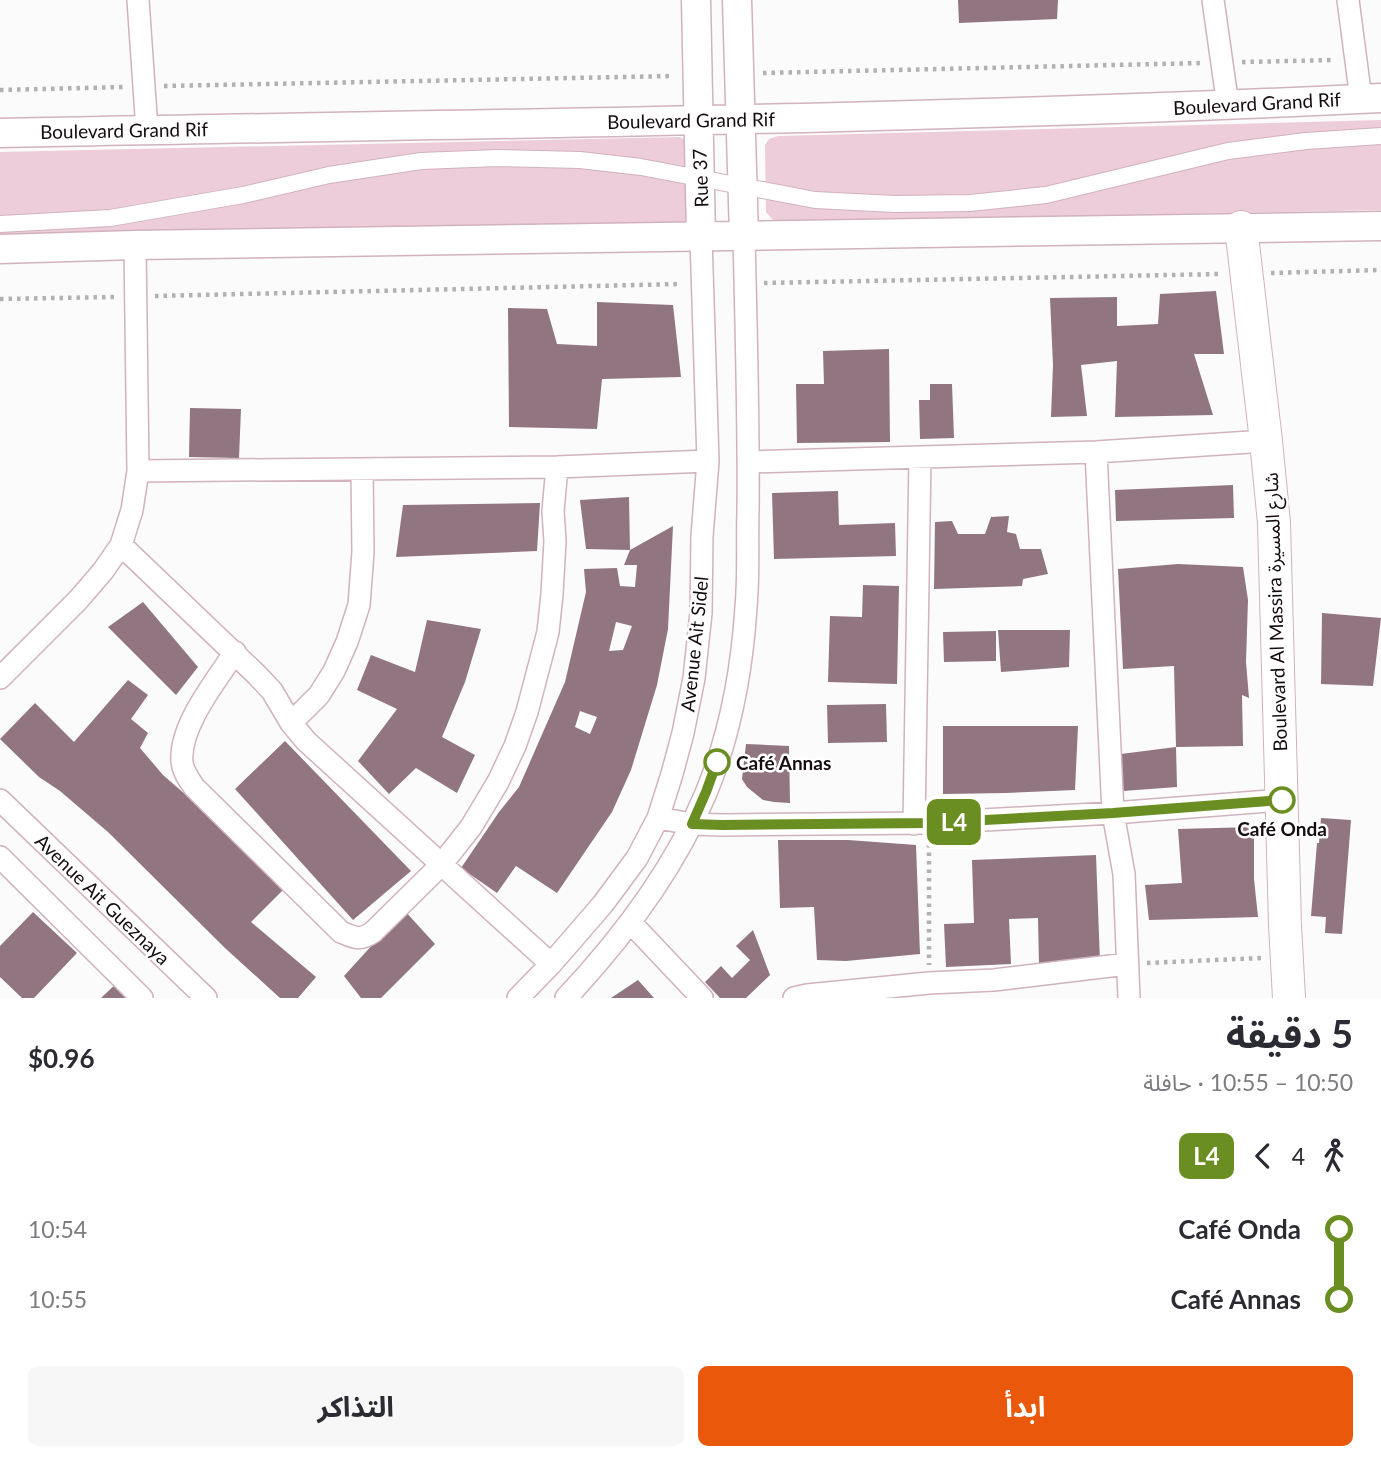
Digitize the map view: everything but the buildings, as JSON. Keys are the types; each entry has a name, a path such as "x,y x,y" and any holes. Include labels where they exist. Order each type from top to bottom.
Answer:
{"main road":[{"name":"Boulevard Al Massira شارع المسيرة","path":"1241,227 1274,523 1289,998"}],"street":[{"path":"138,0 147,130"},
{"name":"Rue 37","path":"696,0 701,237"},
{"path":"566,998 631,923 692,824 717,762 738,677 746,607 749,462 737,0"},
{"path":"1213,0 1228,106"},
{"path":"1348,0 1371,98"},
{"name":"Boulevard Grand Rif","path":"0,133 741,119 1228,106 1371,98"},
{"path":"0,225 110,218 243,195 329,175 421,161 498,158 580,160 641,167 816,200 895,204 970,203 1046,195 1228,151 1306,141 1381,136"},
{"path":"0,249 1381,226"},
{"name":"Avenue Ait Sidel","path":"518,998 603,904 637,858 658,818 683,733 694,678 701,613 702,536 708,461 701,237"},
{"path":"0,678 79,599 103,571 121,545 132,510 138,471 135,245"},
{"path":"749,462 1097,452 1266,441"},
{"path":"1097,452 1113,813 1124,874 1129,998"},
{"path":"920,458 921,824"},
{"path":"138,471 557,467 708,461"},
{"path":"235,652 203,700 189,727 182,750 182,764 186,776 341,932 351,937 365,937 441,865 471,827 498,782 515,746 548,632 557,467"},
{"path":"291,723 319,695 334,671 359,605 363,552 362,470"},
{"path":"121,545 235,652 272,691 291,723 306,741 551,964"},
{"name":"Avenue Ait Gueznaya","path":"0,800 206,998"},
{"path":"658,818 692,824 722,825 921,824 1282,800"},
{"path":"4,869 142,998"},
{"path":"631,923 702,998"},
{"path":"793,998 929,983 994,980 1127,964"}],"path":[{"path":"921,824 929,983"},
{"path":"1127,964 1286,957"}],"shaded area":[{"path":"1381,120 1381,210 778,222 766,212 765,145 769,139 778,136"},
{"path":"680,137 685,140 689,219 683,224 0,241 0,152"}],"bus line":[{"name":"L4","path":"717,762 692,824 929,823 1282,800"}],"place":[{"name":"Café Annas","path":"717,762"},
{"name":"Café Onda","path":"1282,800"}]}
